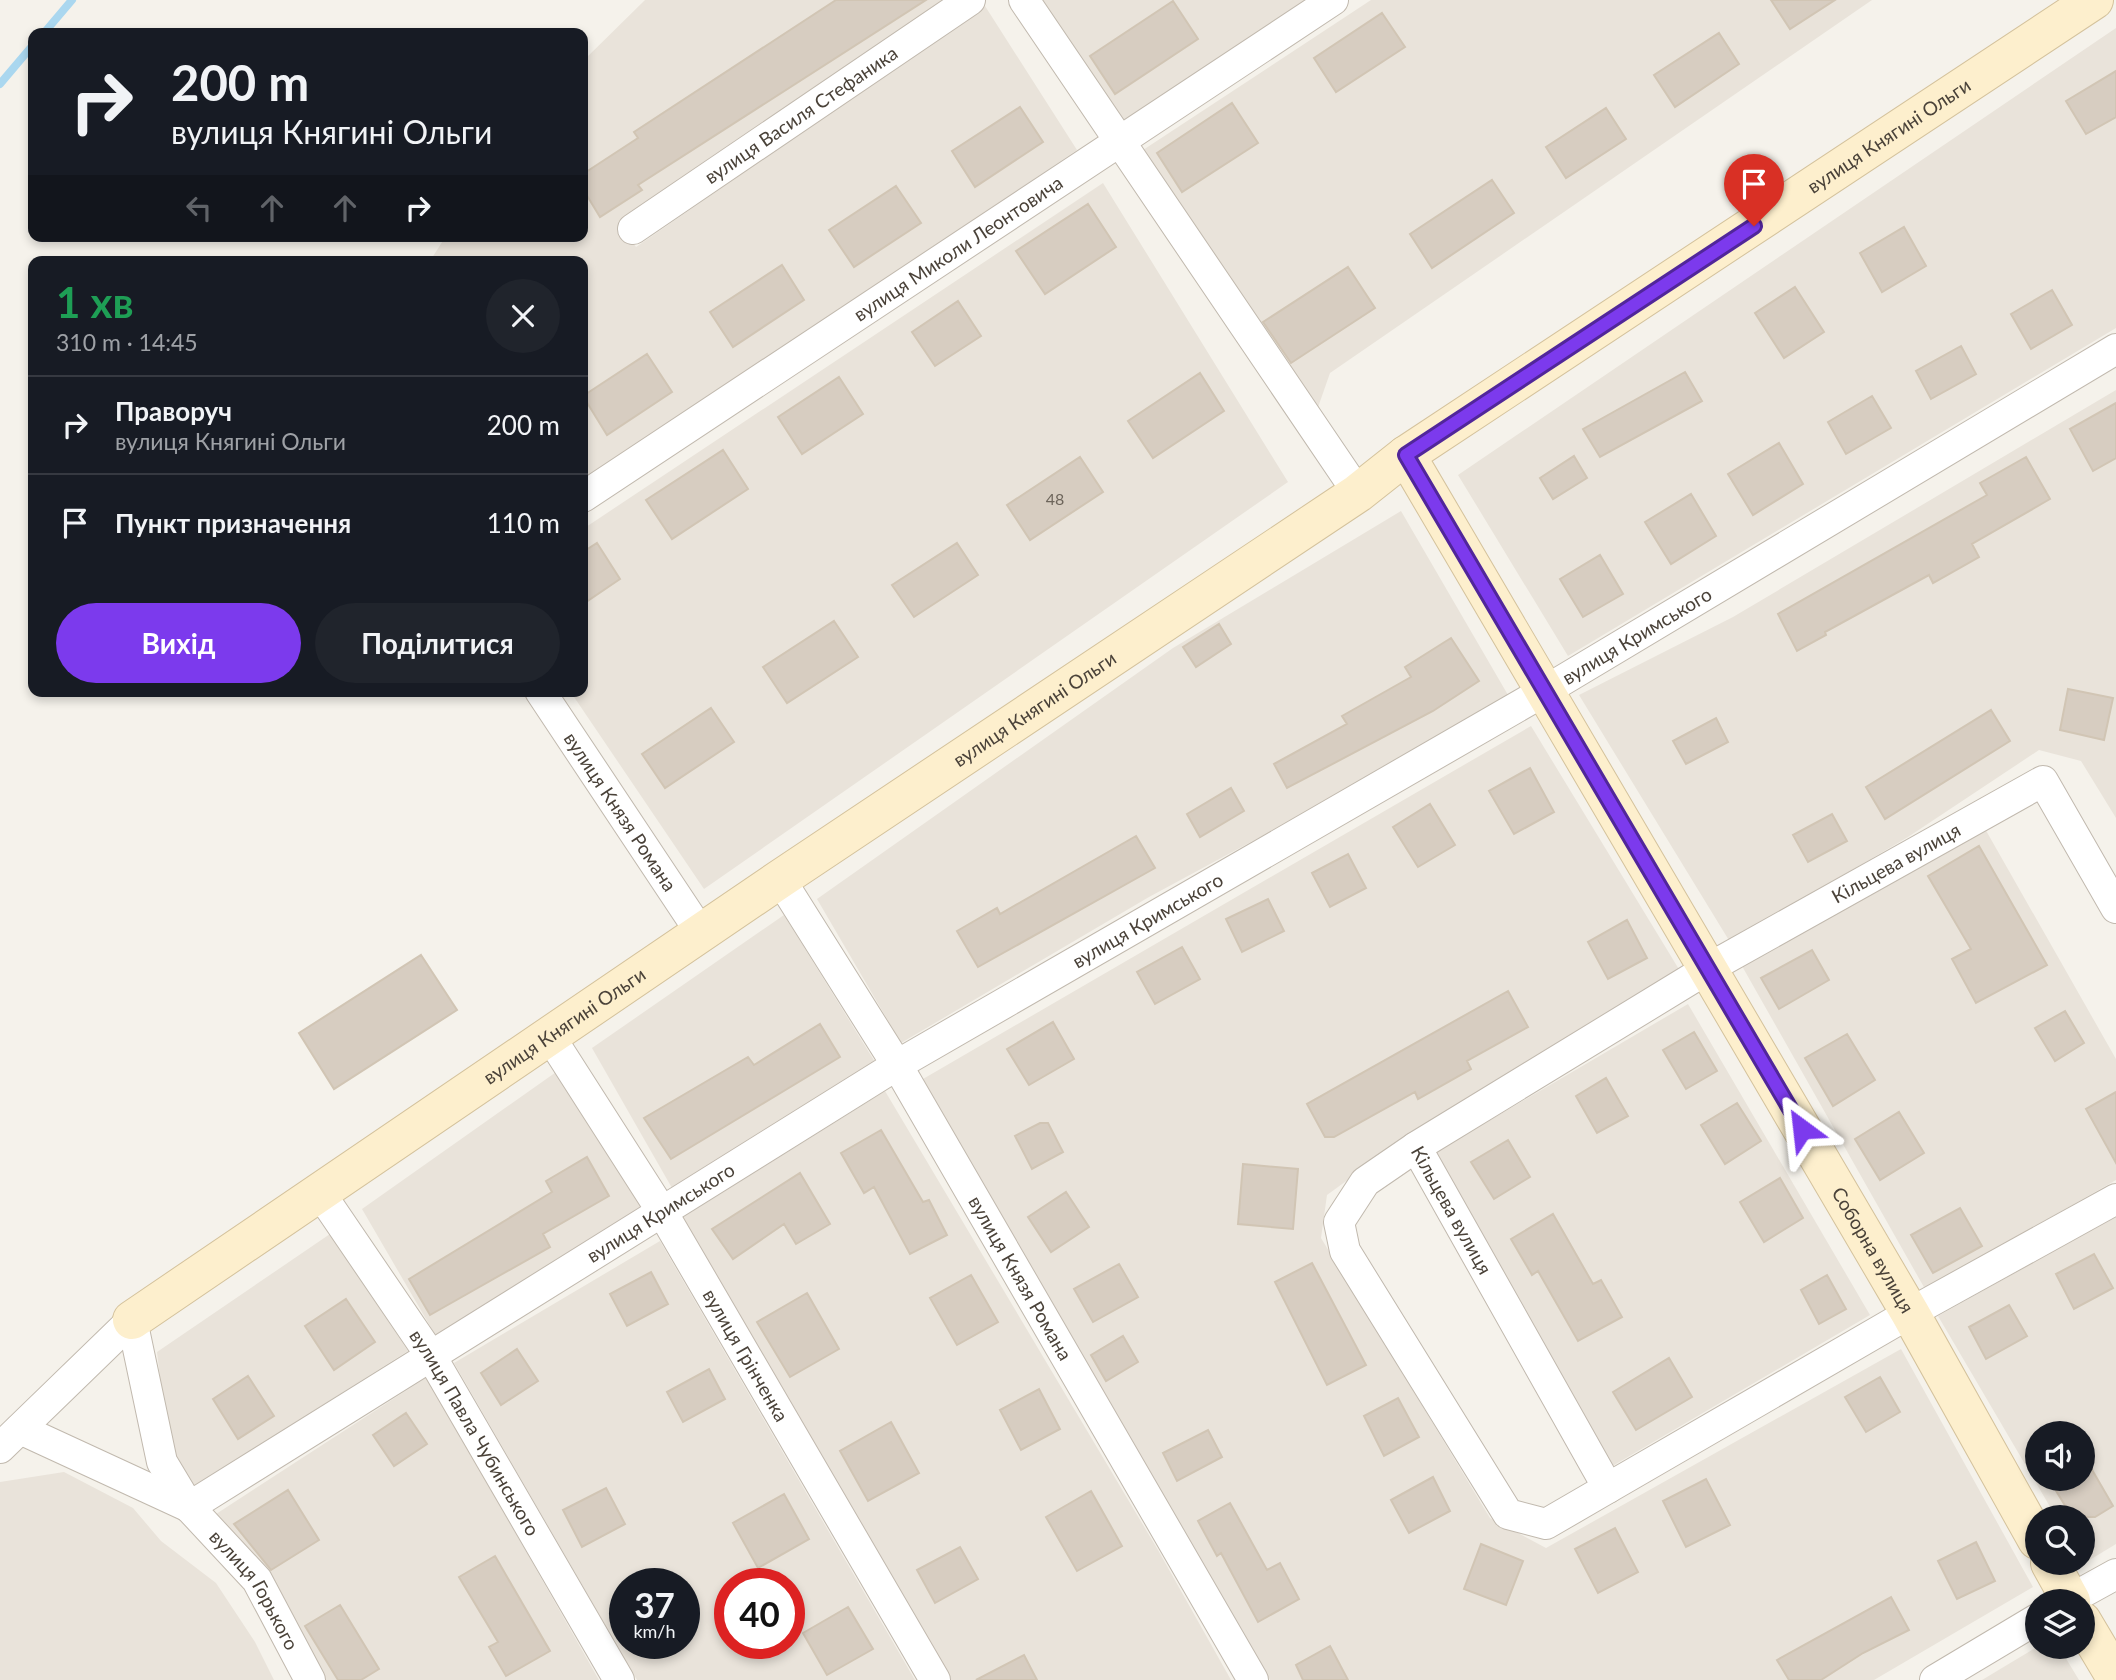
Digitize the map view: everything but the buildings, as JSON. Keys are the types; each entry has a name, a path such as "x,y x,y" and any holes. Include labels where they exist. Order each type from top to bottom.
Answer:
{"street":[{"name":"вулиця Василя Стефаника","path":"633,229 970,0"},
{"path":"1024,0 1358,493"},
{"name":"вулиця Миколи Леонтовича","path":"588,494 1333,0"},
{"name":"вулиця Княгині Ольги","path":"10,1438 132,1320 318,1191 780,878 1358,493 1406,455 2094,0"},
{"name":"вулиця Кримського","path":"189,1507 897,1065 1543,692 2116,349"},
{"name":"Соборна вулиця","path":"1406,455 1543,692 1709,968 2025,1519"},
{"name":"вулиця Князя Романа","path":"544,697 701,933"},
{"name":"Кільцева вулиця","path":"1608,1488 1416,1147 1709,968 2043,781 2116,908"},
{"name":"вулиця Князя Романа","path":"780,878 897,1065 1252,1680"},
{"name":"вулиця Грінченка","path":"549,1035 661,1210 934,1680"},
{"path":"1416,1147 1364,1182 1339,1222 1345,1251 1508,1514 1546,1524 1909,1313 2116,1199"},
{"name":"вулиця Павла Чубинського","path":"318,1191 431,1356 619,1680"},
{"path":"132,1320 162,1462 189,1507"},
{"path":"10,1438 189,1507"},
{"name":"вулиця Горького","path":"189,1507 257,1580 310,1680"},
{"path":"2095,1590 2116,1574"},
{"path":"1935,1680 2025,1626"},
{"path":"2095,1643 2116,1678"}],"shaded area":[{"path":"645,0 970,0 621,225 636,247 985,6 1077,150 588,482 588,256 433,256 442,242 588,242 588,56"},
{"path":"1036,0 1315,0 1119,131"},
{"path":"1371,0 1872,0 1330,373 1316,413 1140,152"},
{"path":"2116,28 2116,328 1568,656 1458,475"},
{"path":"1103,183 1288,482 704,889 574,697 588,697 588,526"},
{"path":"2116,390 2116,818 2081,761 2039,750 1908,837 1730,942 1579,695 1733,617"},
{"path":"1401,511 1508,695 1284,824 1149,897 901,1043 817,899 1173,648"},
{"path":"1531,726 1680,971 1382,1155 1327,1195 1321,1238 1490,1518 1546,1548 1901,1349 2033,1587 2025,1589 2025,1592 1874,1680 1270,1680 923,1079"},
{"path":"1984,827 2116,1059 2116,1180 1925,1289 1742,966"},
{"path":"784,915 875,1062 672,1188 592,1048"},
{"path":"1688,1004 1870,1315 1609,1468 1427,1157"},
{"path":"559,1070 646,1210 437,1338 362,1209"},
{"path":"885,1091 1158,1550 1231,1680 951,1680 682,1218"},
{"path":"2116,1216 2116,1544 2095,1557 2095,1505 2049,1505 2041,1491 2095,1491 2095,1421 2025,1421 2025,1464 1938,1316"},
{"path":"330,1234 408,1351 193,1487 168,1448 157,1352"},
{"path":"660,1241 915,1680 637,1680 625,1659 700,1659 700,1568 609,1568 609,1631 454,1363"},
{"path":"427,1377 599,1680 316,1680 213,1516"},
{"path":"64,1472 133,1508 161,1541 216,1583 255,1642 274,1680 0,1680 0,1482"},
{"path":"2025,1654 2025,1659 2066,1659 2079,1680 1982,1680"}],"waterway":[{"path":"48,28 72,0"},
{"path":"0,84 28,51"}],"route":[{"path":"1754,226 1406,455 1802,1129"}]}
